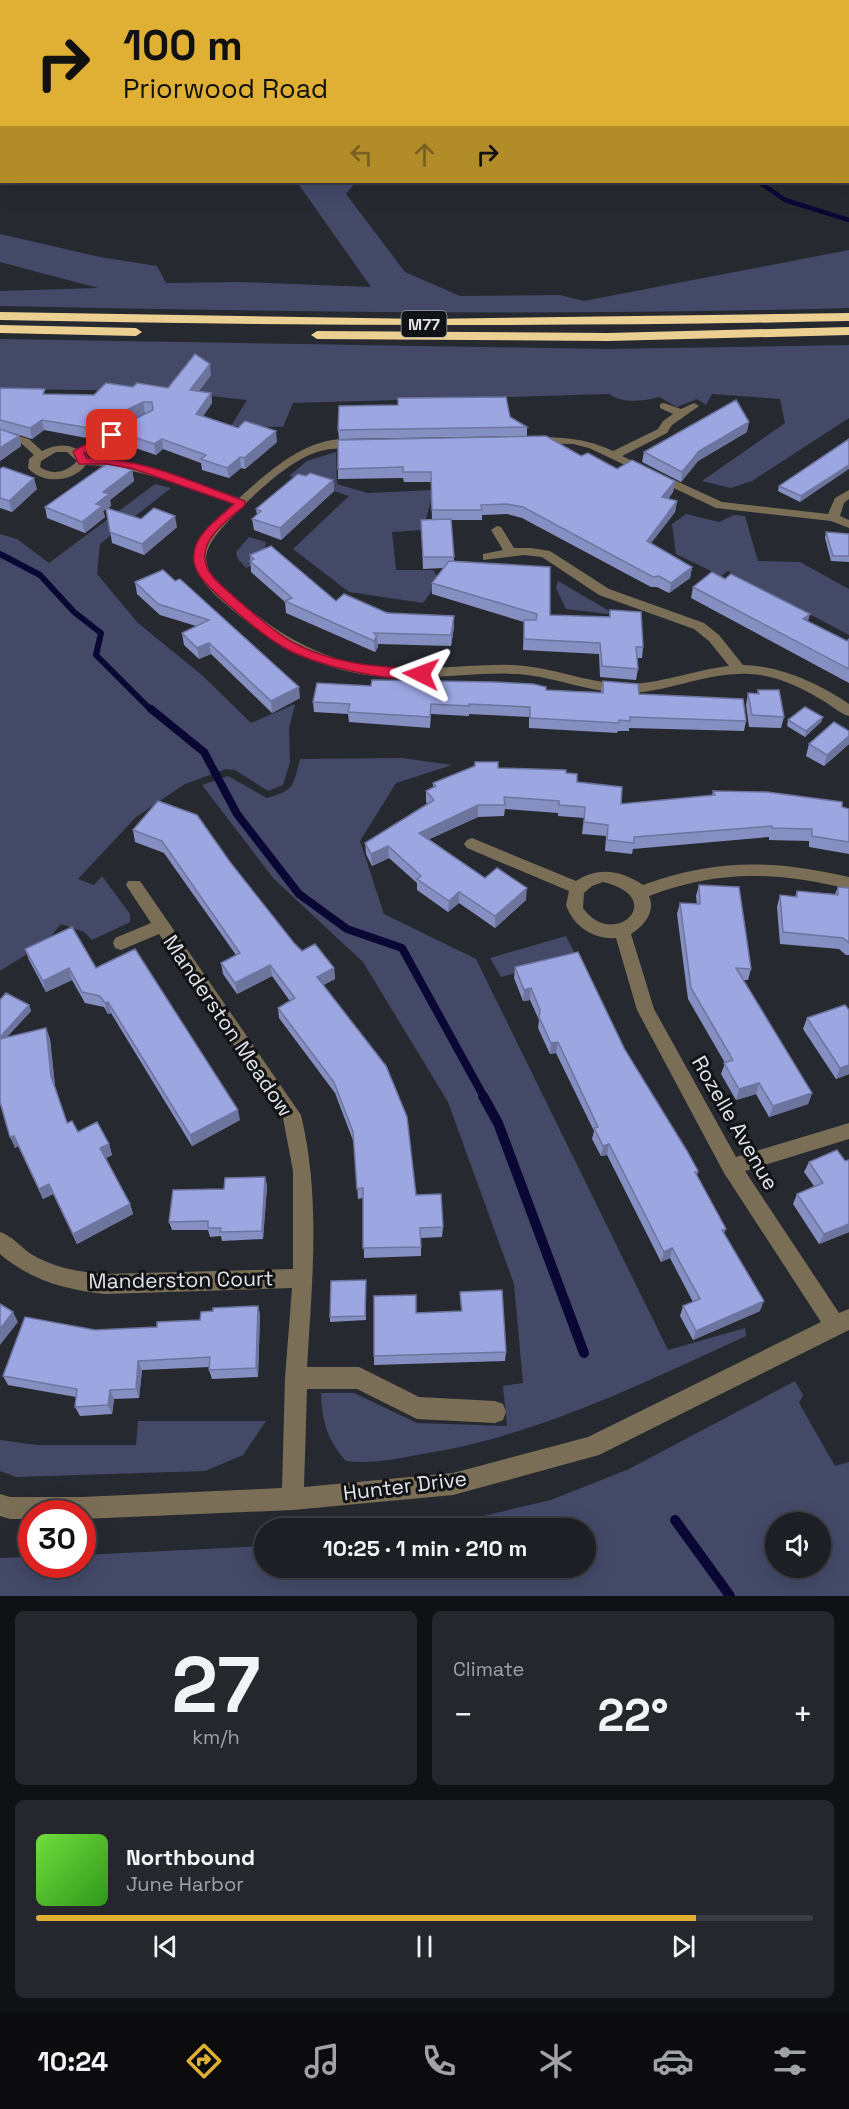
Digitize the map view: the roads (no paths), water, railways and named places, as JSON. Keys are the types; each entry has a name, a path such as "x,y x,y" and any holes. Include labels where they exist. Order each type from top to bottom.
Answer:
{"highway":[{"name":"M77","path":"0,316 411,324 614,323 849,317"},
{"path":"0,329 252,334"},
{"name":"M77","path":"298,335 544,338 849,331"}],"street":[{"path":"664,406 682,414"},
{"path":"615,455 663,431 667,423 694,406"},
{"path":"139,422 81,457 68,473 51,475 34,468 35,459 40,454 62,448 81,457 136,466 242,503"},
{"path":"0,434 25,441 40,454"},
{"path":"519,440 573,441 615,455 666,483 720,505 833,518 849,524"},
{"path":"370,443 323,446 301,454 283,466 204,541 199,554 205,577 288,645 327,660 368,671 421,674 483,669 533,671 580,682 633,688 739,669 764,672 789,679 849,711"},
{"path":"833,518 839,501 849,494"},
{"path":"497,530 510,551"},
{"path":"487,557 510,551 546,554 602,591 639,607 684,619 709,634 739,669"},
{"path":"472,844 578,888"},
{"path":"640,893 698,874 730,871 820,876 849,884"},
{"path":"597,877 615,877 627,881 640,893 645,902 644,913 639,921 622,931 597,929 586,923 575,911 573,901 578,888 597,877"},
{"name":"Manderston Meadow","path":"134,885 292,1115 299,1138 303,1172 302,1278 296,1378 293,1499"},
{"name":"Manderston Meadow","path":"121,944 160,926"},
{"name":"Rozelle Avenue","path":"622,931 646,1010 731,1167 842,1322"},
{"path":"731,1167 849,1131"},
{"name":"Manderston Court","path":"0,1241 18,1258 38,1269 73,1281 105,1284 302,1278"},
{"name":"Hunter Drive","path":"0,1505 10,1508 81,1508 293,1499 453,1484 591,1447 842,1322"},
{"path":"296,1378 360,1378 417,1408 495,1412"}],"waterway":[{"path":"760,183 785,200 849,220"},
{"path":"0,554 40,575 74,612 101,633 96,655 152,711"},
{"path":"151,709 204,752 237,814 299,894 347,929 402,948 484,1097"},
{"path":"483,1096 498,1123 584,1353"},
{"path":"675,1520 730,1596"}]}
